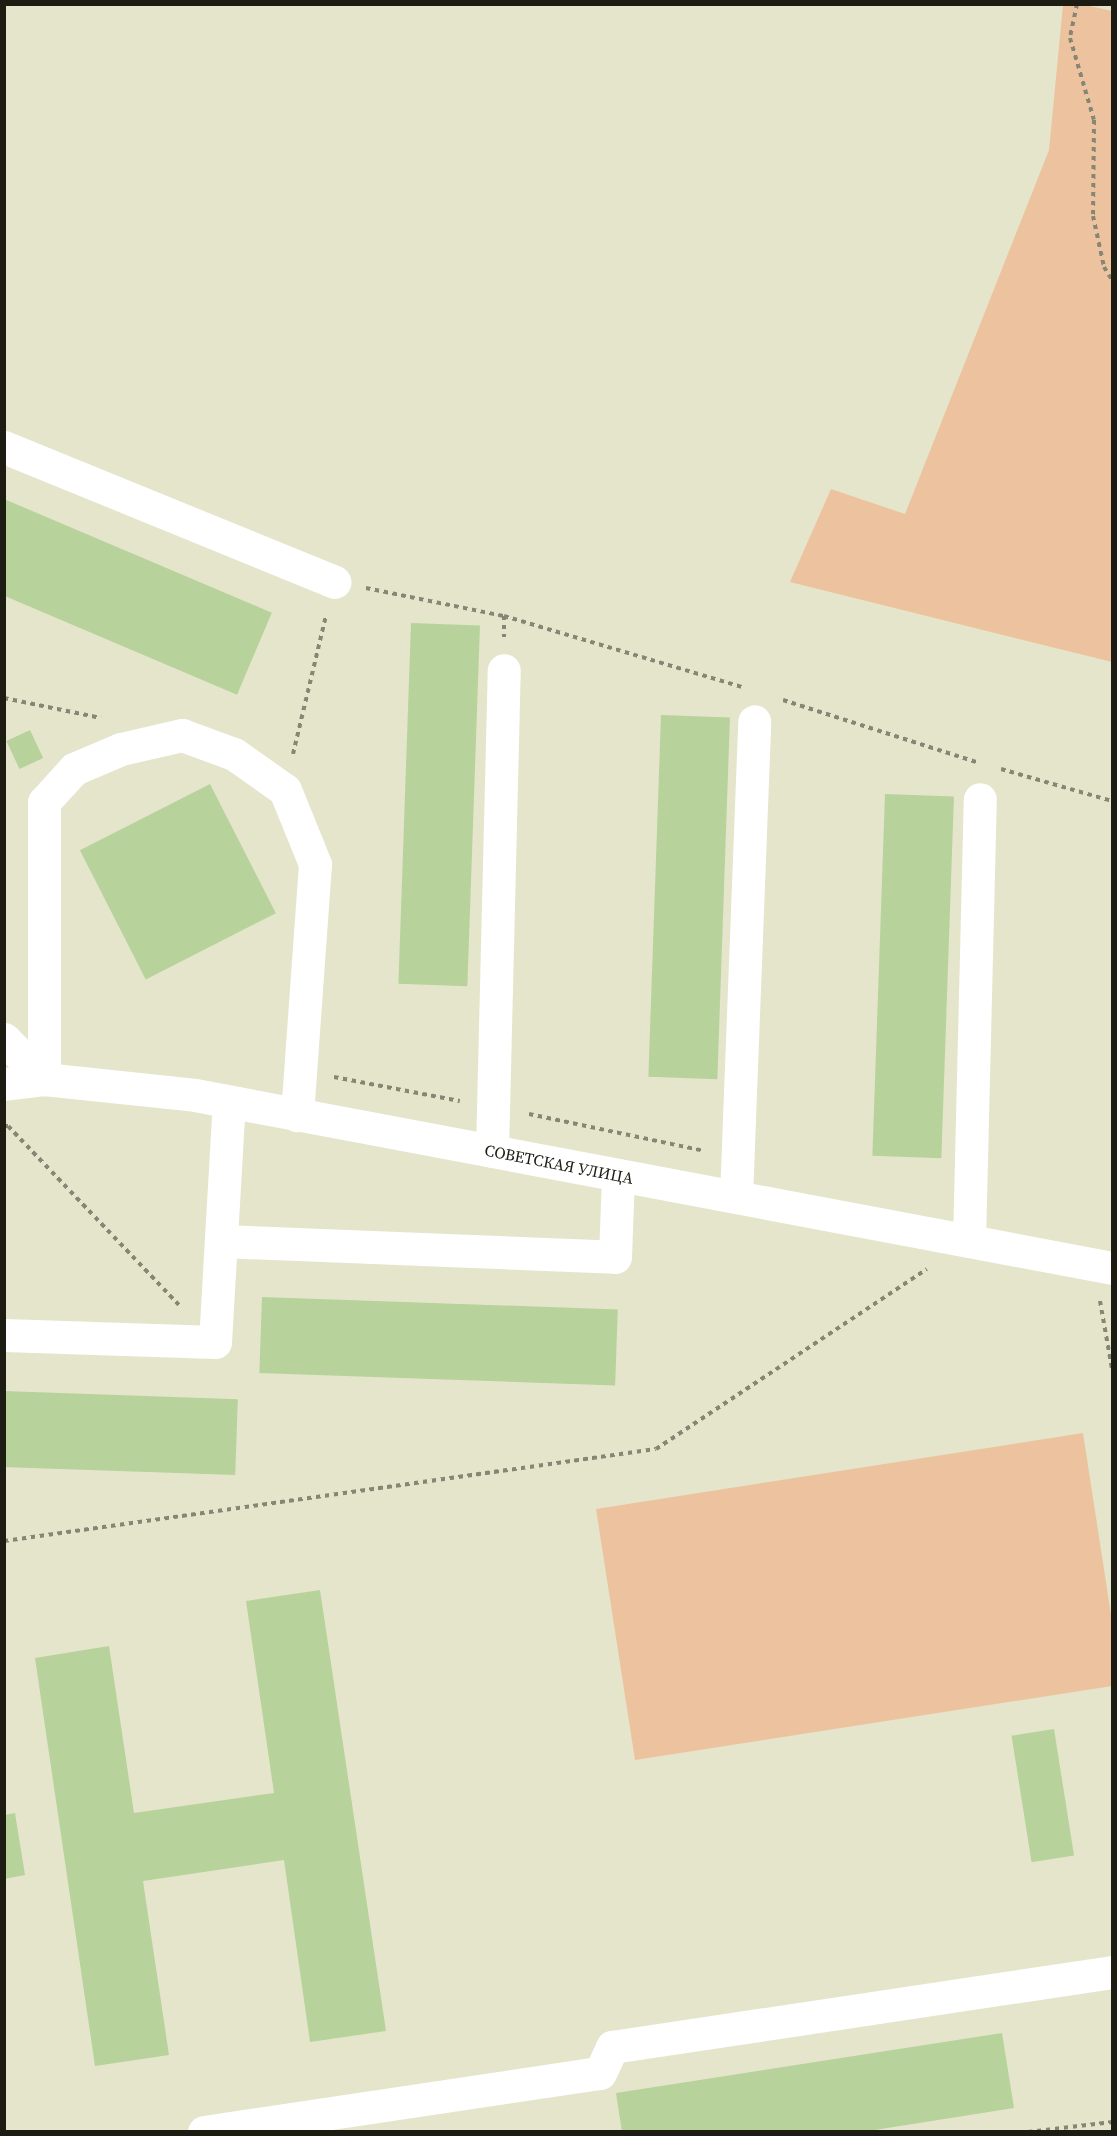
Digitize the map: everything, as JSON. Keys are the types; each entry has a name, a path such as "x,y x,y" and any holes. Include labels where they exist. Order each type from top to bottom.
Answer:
{"street":[{"path":"4,447 334,582"},
{"path":"492,1151 504,670"},
{"path":"736,1197 754,721"},
{"path":"44,1079 44,802 74,769 121,749 182,735 234,754 285,790 315,864 297,1115"},
{"path":"969,1241 980,799"},
{"path":"4,1039 44,1079"},
{"name":"СОВЕТСКАЯ УЛИЦА","path":"4,1084 44,1079 195,1095 1103,1266"},
{"path":"4,1335 215,1342 229,1102"},
{"path":"221,1242 615,1257 618,1175"},
{"path":"202,2124 600,2073 612,2047 1113,1972"}],"path":[{"path":"1077,4 1070,38 1094,120 1093,216 1104,267 1113,280"},
{"path":"285,790 334,582 504,616 745,688"},
{"path":"4,698 105,719"},
{"path":"779,699 981,763"},
{"path":"992,766 1113,801"},
{"path":"4,1126 8,1126 16,1134 215,1342"},
{"path":"4,1541 656,1449 969,1241"},
{"path":"1103,1266 1113,1369"},
{"path":"1028,2132 1113,2122"}],"shaded area":[{"path":"1063,5 1085,5 1112,11 1112,662 790,582 831,489 905,514 1049,150"},
{"path":"1083,1433 1112,1621 1112,1686 635,1760 596,1509"}],"building":[{"path":"4,499 272,613 237,695 4,596"},
{"path":"411,623 480,625 467,986 398,984"},
{"path":"661,715 730,717 717,1079 648,1077"},
{"path":"30,730 43,758 20,769 6,741"},
{"path":"210,784 276,913 146,979 80,850"},
{"path":"885,794 954,796 941,1158 872,1156"},
{"path":"262,1297 618,1309 615,1385 259,1373"},
{"path":"4,1391 238,1399 235,1475 4,1467"},
{"path":"320,1590 386,2031 310,2042 284,1860 143,1881 169,2055 95,2066 35,1658 109,1646 134,1813 274,1793 246,1601"},
{"path":"1054,1729 1074,1855 1032,1862 1012,1736"},
{"path":"15,1813 25,1875 4,1879 4,1815"},
{"path":"1002,2033 1014,2108 862,2132 622,2132 616,2093"}]}
